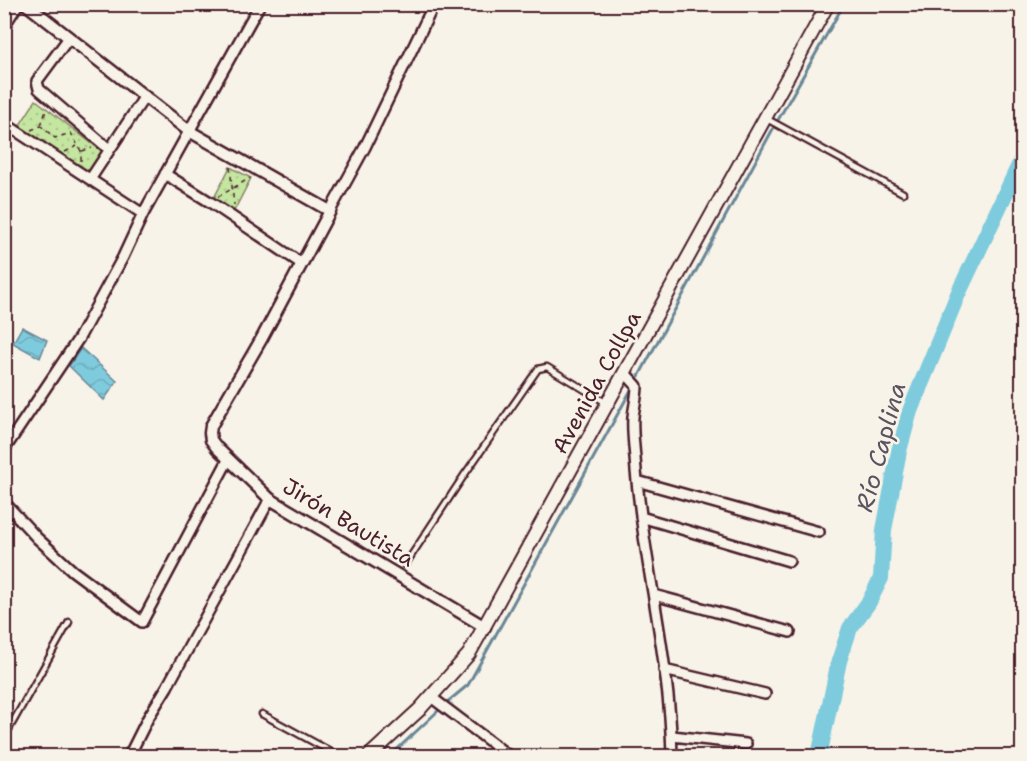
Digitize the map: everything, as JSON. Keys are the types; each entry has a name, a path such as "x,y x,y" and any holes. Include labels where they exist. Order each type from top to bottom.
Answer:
{"main road":[{"name":"Avenida Collpa","path":"369,756 431,697 469,654 828,4"}],"street":[{"path":"4,26 18,4"},
{"path":"26,4 68,39 189,130 330,211"},
{"path":"4,450 79,338 123,257 143,213 260,4"},
{"path":"165,174 302,264 365,147 434,4"},
{"path":"68,39 37,81 39,89 110,149"},
{"path":"91,178 146,96"},
{"path":"4,123 143,213"},
{"name":"Jirón Bautista","path":"302,264 219,410 211,426 211,440 228,460 270,499 484,627"},
{"path":"625,373 637,386 633,415 637,481 664,670 672,736 672,756"},
{"path":"4,502 73,571 142,622 228,460"},
{"path":"637,481 819,532"},
{"path":"129,756 270,499"},
{"path":"641,517 789,561"},
{"path":"654,595 790,632"},
{"path":"664,670 765,694"},
{"path":"431,697 509,756"},
{"path":"672,736 746,744"}],"lane":[{"path":"765,118 903,194"},
{"path":"405,565 538,369 547,367 608,403"},
{"path":"4,738 69,622"},
{"path":"262,714 339,756"}],"path":[{"path":"41,126 47,108"},
{"path":"24,132 41,126"},
{"path":"41,126 55,138 71,134"},
{"path":"73,128 71,134 81,152 81,163"},
{"path":"62,153 78,146"},
{"path":"81,152 96,147"},
{"path":"231,167 234,212"},
{"path":"214,198 251,178"}],"green space":[{"path":"36,100 105,154 89,175 18,128"},
{"path":"230,167 251,178 234,211 214,198"}],"water":[{"path":"22,327 47,340 40,358 13,343"},
{"path":"81,348 117,381 104,400 69,366"}],"waterway":[{"path":"778,120 844,4"},
{"path":"639,376 774,127"},
{"name":"Río Caplina","path":"819,756 839,661 850,628 869,602 881,578 884,530 899,451 910,411 958,294 1022,159"},
{"path":"445,704 468,685 631,390"},
{"path":"390,756 439,710"}]}
